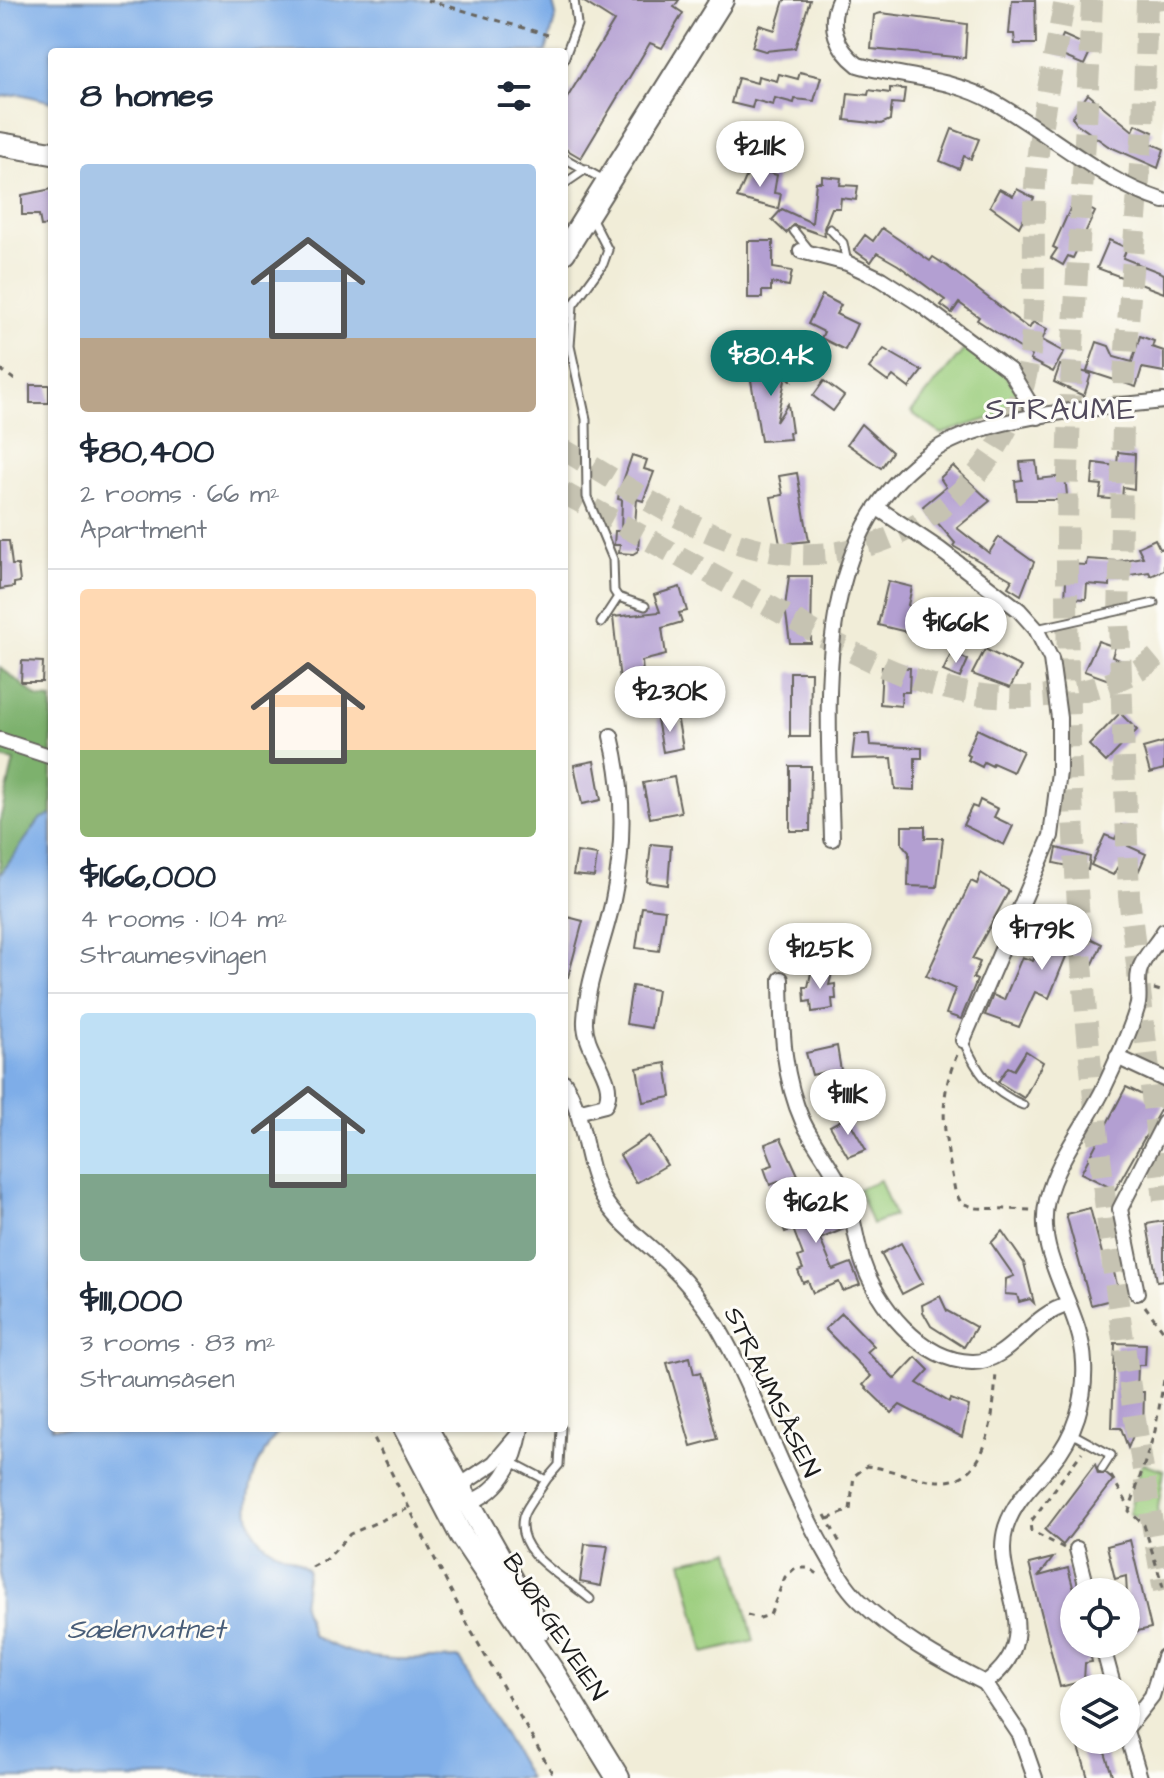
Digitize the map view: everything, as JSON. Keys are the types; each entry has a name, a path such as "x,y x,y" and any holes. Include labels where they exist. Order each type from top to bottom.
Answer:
{"main road":[{"path":"568,246 722,0"},
{"path":"0,144 48,152"},
{"name":"BJØRGEVEIEN","path":"408,1432 458,1498"},
{"name":"BJØRGEVEIEN","path":"428,1432 458,1498 620,1778"}],"street":[{"path":"839,0 833,26 837,40 846,55 858,65 959,87 992,101 1113,179 1164,201"},
{"path":"807,252 847,263 881,279 920,304 1010,371 1038,417"},
{"path":"832,839 828,666 833,623 867,519 876,507 933,451 981,431 1038,417 1164,401"},
{"path":"876,507 939,549 1019,610 1036,629 1051,659 1059,718 1059,772 1051,836 963,1040"},
{"path":"577,1112 605,1105 611,1094 609,1084 591,1052 585,1022 622,851 623,809 611,736"},
{"path":"0,740 48,756"},
{"path":"985,1683 1003,1669 1015,1647 1015,1597 1004,1561 1005,1530 1014,1506 1050,1465 1071,1433 1084,1386 1079,1332 1045,1240 1047,1201 1061,1165 1117,1057 1138,1006 1139,971 1160,948 1164,931"},
{"path":"781,979 782,1039 788,1081 803,1122 843,1190 862,1260 876,1292 897,1320 924,1344 950,1359 974,1363 997,1356 1027,1326 1053,1308 1068,1305"},
{"path":"1117,1057 1164,1079"},
{"name":"STRAUMSÅSEN","path":"568,1091 602,1197 628,1229 666,1261 697,1295 718,1327 787,1479 841,1579 858,1599 912,1641 985,1683 1020,1735 1035,1778"},
{"path":"1137,1293 1120,1209 1164,1123"},
{"path":"458,1498 485,1494 506,1475 507,1459 520,1432"},
{"path":"458,1498 477,1476 507,1459"},
{"path":"1077,1549 1084,1578"},
{"path":"1140,1712 1152,1696 1164,1657"},
{"path":"1133,1754 1140,1778"}],"lane":[{"path":"568,48 577,24 574,0"},
{"path":"568,160 609,184"},
{"path":"568,181 586,169"},
{"path":"589,213 608,250 603,264 573,305 570,346 586,419 587,497 613,559 614,591 618,597 645,606"},
{"path":"830,229 843,243 847,263"},
{"path":"794,231 807,252"},
{"path":"601,623 618,597"},
{"path":"1036,629 1154,603"},
{"path":"963,1040 977,1073 1002,1096 1023,1105"},
{"path":"561,1432 559,1465 524,1515 523,1535 538,1560 590,1599"},
{"path":"1071,1433 1111,1455 1106,1470"},
{"path":"507,1459 546,1480"}],"path":[{"path":"427,0 548,35"},
{"path":"0,369 19,383"},
{"path":"963,1040 945,1082 942,1100 955,1191 961,1203 977,1208 1036,1210"},
{"path":"1137,1293 1164,1332"},
{"path":"828,1519 850,1510 854,1476 867,1466 944,1482 970,1471 987,1440 997,1356"},
{"path":"1164,1380 1155,1431 1129,1506 1129,1514 1144,1525 1164,1590"},
{"path":"371,1432 407,1509 506,1697 555,1778"},
{"path":"1071,1433 1084,1449 1030,1523 1031,1531 1064,1548 1077,1549"},
{"path":"1106,1470 1129,1506"},
{"path":"312,1567 327,1559 350,1534 378,1525 407,1509"},
{"path":"822,1512 842,1547"},
{"path":"747,1615 760,1618 770,1615 785,1577 795,1568 809,1568 825,1579"}],"green space":[{"path":"968,345 1001,368 1023,400 1020,409 941,434 911,412"},
{"path":"0,667 39,698 48,699 48,816 41,818 0,875 0,820 14,761 0,758"},
{"path":"880,1180 894,1216 872,1224 858,1189"},
{"path":"1142,1463 1164,1470 1155,1528 1129,1513"},
{"path":"731,1551 754,1641 704,1653 682,1561"}],"water":[{"path":"0,0 552,0 556,15 547,48 48,48 48,101 20,94 0,97"},
{"name":"Sælenvatnet","path":"48,816 48,1432 279,1432 256,1469 251,1485 250,1518 255,1532 266,1545 308,1569 303,1605 312,1635 366,1656 460,1658 529,1778 0,1778 0,875 41,818"}],"building":[{"path":"581,0 679,0 674,7 683,13 662,48 650,43 581,158 568,150 568,96 614,21"},
{"path":"784,0 810,0 795,48 765,51 752,47 759,25 775,30"},
{"path":"1012,0 1035,0 1036,44 1015,44 1014,34 1009,34"},
{"path":"881,13 967,24 965,58 871,49 874,15"},
{"path":"1063,35 1092,48 1084,65 1055,53"},
{"path":"800,72 821,77 814,101 795,99 794,103 775,98 773,105 754,100 752,108 731,103 738,78 757,83 758,76 777,81 779,74 798,79"},
{"path":"890,88 905,89 903,104 892,103 890,120 881,124 845,120 848,93 868,95 869,90 890,93"},
{"path":"1088,94 1133,131 1136,124 1153,132 1148,142 1164,149 1158,168 1108,146 1076,123 1072,117"},
{"path":"952,129 979,139 971,159 964,156 959,169 940,161"},
{"path":"750,168 777,175 774,193 781,194 778,209 737,198"},
{"path":"822,176 841,178 840,185 858,186 856,200 841,198 840,208 832,208 824,228 825,236 794,225 786,233 772,220 782,209 812,223 816,182 822,182"},
{"path":"999,189 1013,196 1017,189 1034,198 1019,227 990,206"},
{"path":"48,190 48,225 41,226 39,215 22,215 22,195"},
{"path":"1074,200 1095,212 1073,258 1068,256 1063,265 1051,258"},
{"path":"882,228 930,261 933,257 947,266 1029,329 1033,322 1047,329 1042,340 1064,352 1053,372 1030,360 1032,356 977,320 979,317 959,303 952,313 941,305 945,300 898,265 877,253 871,262 854,250 865,235 873,241"},
{"path":"1109,240 1127,248 1123,258 1164,274 1164,293 1097,268"},
{"path":"748,241 773,241 773,268 792,271 789,286 771,283 771,291 762,291 762,298 748,298"},
{"path":"822,295 841,305 836,314 857,324 845,350 821,338 824,332 808,324"},
{"path":"1140,336 1154,341 1152,347 1164,351 1164,372 1142,368 1136,387 1087,371 1097,342 1109,346 1114,357 1132,362"},
{"path":"884,349 922,371 909,388 893,376 888,382 869,368"},
{"path":"781,350 791,380 786,376 776,422 788,404 792,432 789,433 790,439 761,441 749,368 760,368 768,357"},
{"path":"1060,365 1091,374 1084,396 1054,382"},
{"path":"824,381 844,396 833,411 813,396"},
{"path":"30,385 48,385 48,403 30,403"},
{"path":"861,424 892,452 881,468 847,444"},
{"path":"1118,452 1135,454 1134,489 1123,487 1122,500 1100,498 1102,485 1092,484 1094,463 1117,466"},
{"path":"632,455 647,460 644,469 654,472 643,501 637,499 634,537 639,537 638,551 633,554 619,553 620,545 614,545 615,531 621,531 622,500 618,499 619,493"},
{"path":"1036,461 1038,479 1065,476 1067,495 1063,496 1064,500 1017,500 1015,481 1022,480 1020,462"},
{"path":"953,466 990,501 957,528 989,553 999,537 1034,562 1021,595 1008,587 1012,580 953,546 955,543 923,506 946,487 940,478"},
{"path":"797,473 809,541 780,544 771,497 783,495 779,476"},
{"path":"1155,539 1160,549 1164,548 1164,570 1151,576 1149,572 1110,578 1110,586 1087,584 1086,599 1065,598 1067,564 1086,565 1087,559 1118,561 1143,557 1138,547"},
{"path":"0,541 9,541 12,565 18,565 20,582 14,583 14,587 0,589"},
{"path":"789,576 812,576 811,643 790,643 785,607"},
{"path":"888,581 912,587 908,605 916,611 911,633 878,625"},
{"path":"680,587 687,611 679,613 682,622 662,628 666,655 642,661 644,688 621,690 613,617 660,612 654,595"},
{"path":"942,610 958,625 945,639 929,624"},
{"path":"1098,641 1115,647 1112,657 1128,663 1120,684 1084,671"},
{"path":"985,649 1021,667 1010,688 972,674"},
{"path":"952,652 968,660 960,678 943,671"},
{"path":"22,661 43,662 42,682 21,682"},
{"path":"882,667 910,668 909,692 902,692 901,706 880,704"},
{"path":"790,672 811,672 810,737 790,737"},
{"path":"1120,713 1137,730 1106,762 1089,745"},
{"path":"677,716 683,748 663,752 657,719"},
{"path":"977,729 1023,751 1013,772 993,763 992,766 984,762 982,767 968,760 970,756 966,754"},
{"path":"855,734 869,734 870,745 922,748 922,758 915,758 915,790 895,789 892,758 852,759"},
{"path":"1164,742 1164,769 1150,773 1143,748"},
{"path":"594,761 601,800 582,804 574,765"},
{"path":"790,766 811,766 810,831 790,831"},
{"path":"674,777 681,812 650,818 643,783"},
{"path":"980,800 998,809 994,817 1013,826 1004,845 963,825 972,806 977,808"},
{"path":"1121,825 1134,831 1128,846 1146,854 1137,875 1118,866 1113,875 1091,865 1105,835 1115,839"},
{"path":"902,826 925,826 925,838 943,838 937,887 908,886 909,852 902,844"},
{"path":"651,844 671,846 668,885 647,882"},
{"path":"1057,848 1090,857 1088,870 1054,863"},
{"path":"577,852 597,855 594,877 573,875"},
{"path":"981,873 1009,891 972,959 980,962 973,978 977,980 961,1019 946,1014 955,989 926,976 971,881 977,884"},
{"path":"642,907 665,910 659,951 636,948"},
{"path":"568,917 583,921 568,977"},
{"path":"1053,920 1102,944 1093,964 1067,954 1049,998 1035,992 1019,1027 985,1015 993,995 1004,1000 1022,957 1033,961"},
{"path":"812,968 832,973 829,985 835,984 833,1009 812,1012 811,1001 805,1002 804,987 808,987"},
{"path":"632,986 657,990 651,1028 626,1024"},
{"path":"837,1046 844,1089 832,1092 824,1072 812,1075 806,1053"},
{"path":"1026,1051 1043,1062 1024,1098 998,1082 1008,1067 1014,1070"},
{"path":"666,1063 671,1097 643,1102 637,1068"},
{"path":"1126,1087 1163,1105 1115,1190 1081,1173"},
{"path":"847,1117 866,1150 848,1157 830,1126"},
{"path":"649,1136 667,1165 636,1183 620,1155"},
{"path":"781,1138 798,1175 770,1185 764,1168 773,1165 765,1144"},
{"path":"815,1194 825,1220 839,1214 844,1226 844,1229 820,1239 833,1270 851,1263 860,1285 843,1291 839,1282 813,1293 808,1281 803,1283 798,1271 803,1269 798,1257 803,1255 793,1229 785,1232 780,1209"},
{"path":"1090,1208 1104,1261 1109,1260 1112,1264 1118,1289 1113,1291 1115,1299 1091,1305 1066,1214"},
{"path":"1164,1221 1164,1280 1157,1281 1147,1224"},
{"path":"1002,1231 1024,1263 1034,1303 1030,1299 1019,1302 1017,1295 1005,1294 1006,1279 1014,1276 991,1243"},
{"path":"901,1243 923,1283 902,1294 881,1254"},
{"path":"940,1296 947,1311 976,1327 964,1347 931,1326 923,1312 922,1305"},
{"path":"842,1313 874,1346 867,1352 895,1379 916,1357 929,1370 917,1383 949,1402 951,1399 969,1406 962,1437 900,1405 892,1413 863,1385 871,1376 825,1329"},
{"path":"1115,1343 1146,1344 1145,1365 1138,1365 1137,1392 1144,1392 1143,1429 1136,1428 1128,1448 1121,1428 1112,1428"},
{"path":"690,1357 694,1374 700,1372 717,1439 691,1446 667,1363"},
{"path":"1095,1464 1098,1474 1106,1474 1113,1480 1063,1545 1045,1530"},
{"path":"1130,1540 1139,1578 1115,1578 1107,1546"},
{"path":"585,1544 608,1546 601,1586 580,1582"},
{"path":"1053,1558 1039,1576 1068,1568 1071,1578 1060,1578 1060,1658 1091,1658 1092,1662 1085,1663 1084,1674 1060,1674 1060,1687 1029,1564"},
{"path":"1140,1582 1151,1628 1140,1630"},
{"path":"1081,1754 1105,1754 1113,1778 1088,1778"}],"tunnel":[{"path":"568,452 650,502 718,536 786,553 831,553 873,544 913,527 949,502 980,471 1004,434 1028,368 1033,317 1037,162 1065,0"},
{"path":"1092,0 1068,484 1068,683 1073,814 1081,944 1105,1203 1122,1333 1164,1590"},
{"path":"1147,0 1143,127 1124,375 1119,621 1129,896 1164,1200"},
{"path":"1163,0 1164,9"},
{"path":"568,495 853,652 896,672 940,687 996,696 1058,695 1117,680 1143,667 1164,650"}],"district":[{"name":"STRAUME","path":"1061,410"}]}
